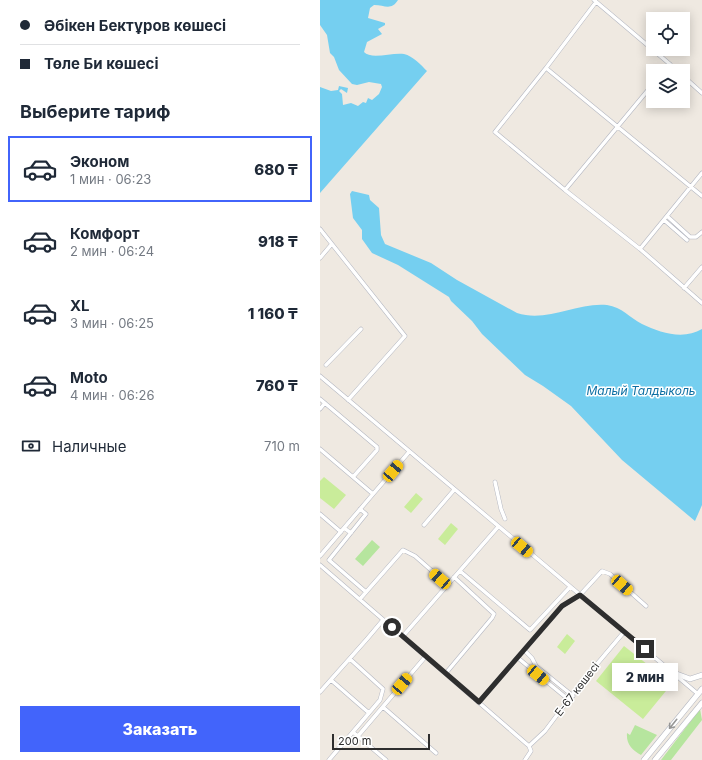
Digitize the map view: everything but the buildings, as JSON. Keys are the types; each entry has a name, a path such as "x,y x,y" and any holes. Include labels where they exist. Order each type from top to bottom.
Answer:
{"main road":[{"path":"674,673 690,679 702,675"},
{"path":"644,760 702,689"},
{"path":"655,760 702,703"}],"street":[{"path":"670,64 595,1 546,68 495,132 640,249 702,303"},
{"path":"546,68 702,196"},
{"path":"690,82 702,93"},
{"path":"565,190 646,93"},
{"path":"640,249 702,173"},
{"path":"665,218 690,236 696,237 702,232"},
{"path":"665,218 687,240"},
{"path":"320,229 331,245 404,334 405,338 348,400"},
{"path":"320,258 331,245"},
{"path":"684,288 702,266"},
{"path":"326,364 361,329"},
{"path":"320,377 698,694"},
{"path":"320,399 377,447 377,450 353,477"},
{"path":"320,409 325,403"},
{"path":"320,449 373,494"},
{"path":"320,556 409,452"},
{"path":"495,482 501,509 505,519"},
{"path":"424,525 454,490"},
{"path":"360,509 366,514 329,560 366,592"},
{"path":"320,514 341,532"},
{"path":"403,636 498,527"},
{"path":"344,528 351,533"},
{"path":"360,599 403,550 415,556 448,585"},
{"path":"320,565 529,746 531,751 524,760"},
{"path":"460,571 530,630 570,587"},
{"path":"479,702 562,606 580,595 604,571 646,606"},
{"path":"446,673 494,614 454,577"},
{"path":"321,689 350,659 383,620"},
{"name":"Е-67 көшесі","path":"529,746 545,731 624,632"},
{"path":"524,650 532,658 536,666 573,696"},
{"path":"358,736 426,656"},
{"path":"518,658 569,700"},
{"path":"329,760 380,700 383,690 350,659"},
{"path":"331,680 369,713"},
{"path":"383,707 436,753"},
{"path":"353,732 386,760"}],"green space":[{"path":"324,477 346,495 334,509 320,498 320,481"},
{"path":"416,493 423,499 411,513 404,507"},
{"path":"451,523 458,529 445,545 438,539"},
{"path":"372,540 380,547 363,566 355,559"},
{"path":"567,634 575,641 565,654 557,647"},
{"path":"624,646 666,679 670,686 643,719 596,681"},
{"path":"700,709 702,720 671,760 661,760"},
{"path":"635,725 657,735 641,755 632,749 627,737 627,733 630,735"}],"water":[{"path":"320,0 398,0 393,5 388,7 374,5 370,8 368,18 385,23 385,25 378,29 382,34 367,42 364,52 377,56 404,54 414,59 427,71 320,193 320,87 331,91 338,90 339,86 348,88 347,93 341,89 339,91 342,94 343,105 351,103 358,106 363,102 366,103 368,98 372,100 379,94 382,87 381,84 369,82 357,85 352,84 339,70 334,57 330,53 327,35 320,25"},
{"name":"Малый Талдыколь","path":"352,191 369,195 370,200 379,208 381,235 385,244 431,263 457,280 517,313 540,316 584,306 607,305 622,310 638,322 656,330 680,335 702,329 702,505 695,521 622,460 571,406 525,375 482,334 449,297 398,265 372,253 362,239 362,230 353,218 350,194"}],"route":[{"path":"392,627 479,702 562,606 580,595 645,649"}]}
